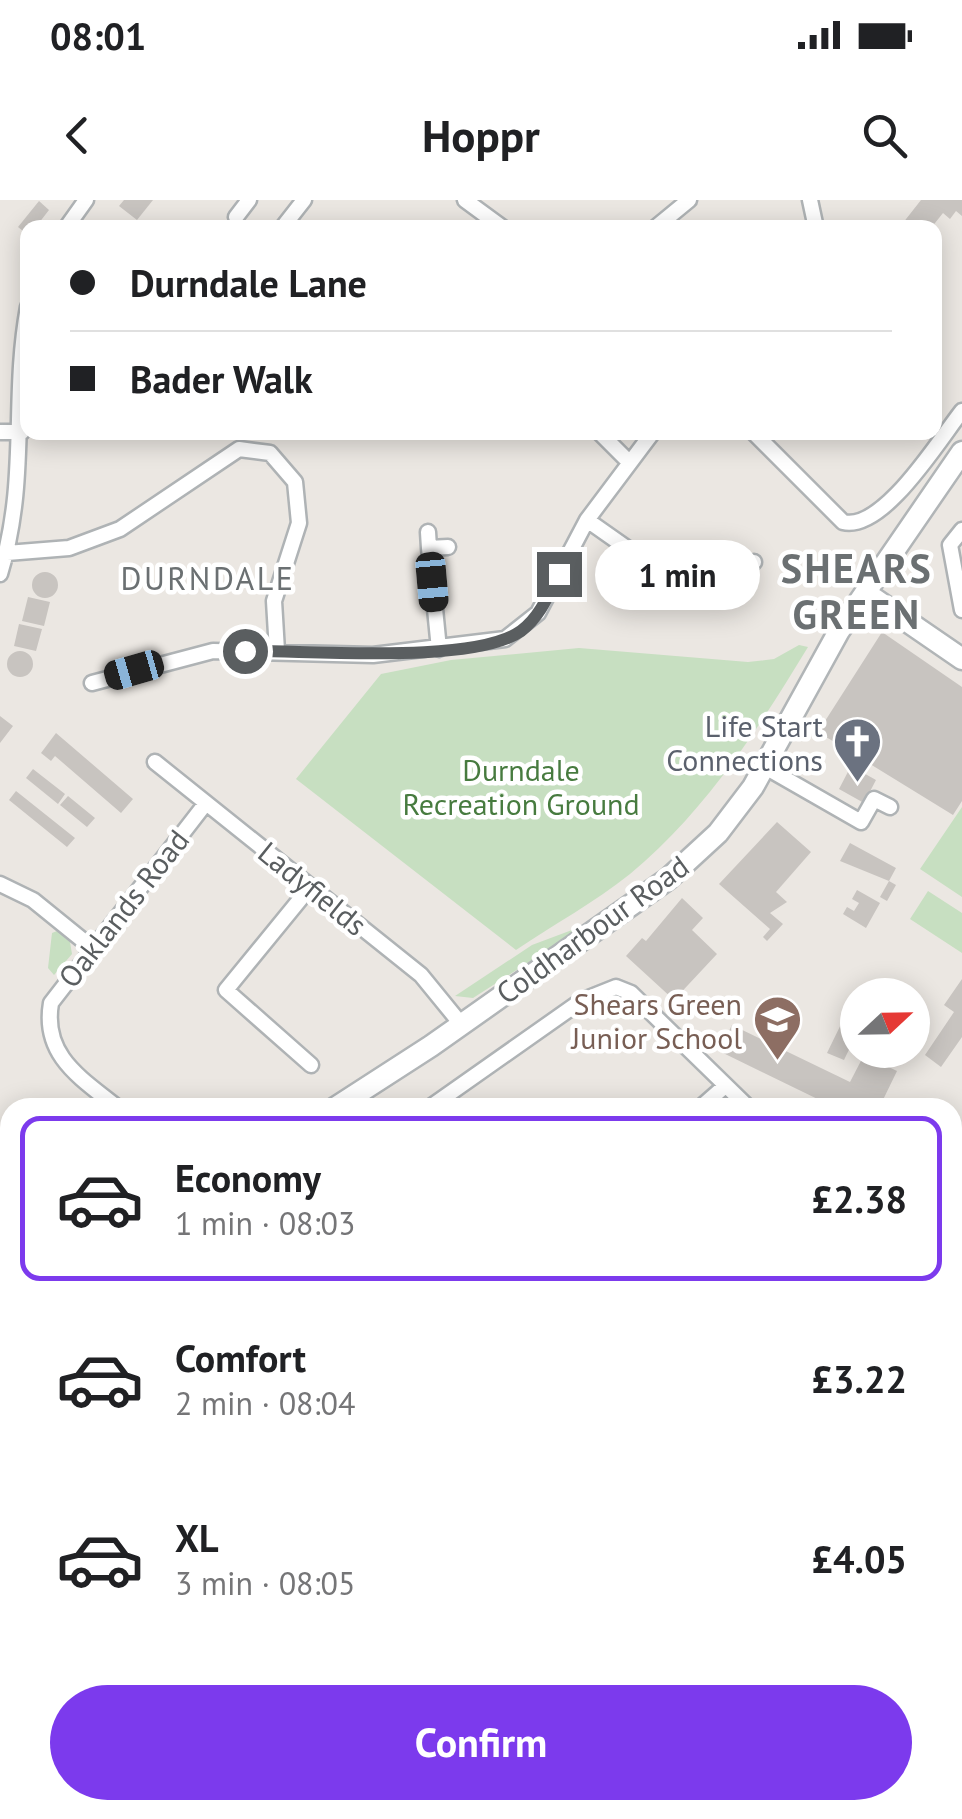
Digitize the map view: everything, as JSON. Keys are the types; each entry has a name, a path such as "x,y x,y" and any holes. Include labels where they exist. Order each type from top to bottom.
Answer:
{"street":[{"path":"236,217 248,200"},
{"path":"288,220 304,200"},
{"path":"465,200 492,220"},
{"path":"664,220 688,200"},
{"path":"942,436 962,411"},
{"path":"0,574 20,486 22,440"},
{"path":"607,440 628,461"},
{"path":"92,683 212,652 277,650 373,655 490,643 518,632 538,613 587,520 647,440"},
{"path":"761,440 843,522 858,523 873,516 938,440"},
{"path":"6,553 69,548 120,529 240,449 270,453 295,482 298,523 274,601 277,650"},
{"path":"927,454 956,461"},
{"name":"Coldharbour Road","path":"351,1098 668,879 736,812 839,631 956,461"},
{"path":"587,520 695,596 724,592 754,562"},
{"path":"962,530 950,545 962,610"},
{"path":"439,649 428,540 448,547"},
{"path":"866,593 962,659"},
{"name":"Ladyfields","path":"155,762 421,975 461,1024"},
{"path":"765,766 861,822 874,799 890,807"},
{"name":"Oaklands Road","path":"106,1098 62,1061 49,1031 56,992 206,802"},
{"path":"0,884 33,900 91,947"},
{"path":"311,1065 226,990 312,886"},
{"path":"442,1098 581,1001 597,1006 641,1004 738,1098"},
{"path":"711,1098 725,1086"}],"green space":[{"name":"Durndale Recreation Ground","path":"799,645 808,647 770,708 682,824 617,884 516,950 296,779 381,674 451,660 579,648 748,662 774,659"},
{"path":"962,807 962,897 920,869"},
{"path":"928,891 962,913 962,953 910,919"},
{"path":"588,924 473,998 455,996 532,945"},
{"path":"57,931 70,942 72,954 54,975 48,968 52,933"}],"building":[{"path":"124,200 153,200 137,220 119,206"},
{"path":"921,200 962,200 962,216 956,211 950,219 943,213 937,220 905,220"},
{"path":"39,201 49,210 41,220 24,220"},
{"path":"45,572 54,576 58,585 54,594 45,598 36,594 32,585 36,576"},
{"path":"28,597 50,602 44,626 22,621"},
{"path":"19,624 42,629 36,651 14,646"},
{"path":"882,632 962,687 962,801 953,815 818,732"},
{"path":"20,651 29,655 33,664 29,673 20,677 11,673 7,664 11,655"},
{"path":"0,716 13,726 0,743"},
{"path":"56,733 133,799 121,813 55,756 51,761 41,753"},
{"name":"Life Start Connections","path":"851,766 876,780 864,803 839,789"},
{"path":"33,769 65,794 58,804 26,778"},
{"path":"16,791 75,838 67,847 9,800"},
{"path":"68,796 95,818 87,827 60,805"},
{"path":"777,822 811,852 776,892 787,902 770,913 783,924 767,941 763,937 770,929 719,884"},
{"path":"850,843 896,868 889,881 840,861"},
{"path":"889,881 896,885 887,901 880,897"},
{"path":"857,890 880,903 866,928 843,914 847,907 854,911 859,903 852,899"},
{"path":"682,898 703,918 692,930 717,954 674,1000 626,956 642,938 646,941"},
{"path":"962,979 962,1037 941,1067 930,1059 930,1048 954,1012 944,1005"},
{"name":"Shears Green Junior School","path":"732,1025 850,1082 857,1068 897,1071 884,1098 815,1098 719,1051"},
{"path":"840,1026 840,1058 827,1053"}],"place":[{"name":"Life Start Connections","path":"858,784"},
{"name":"Shears Green Junior School","path":"777,1062"}],"district":[{"name":"DURNDALE","path":"208,578"},
{"name":"SHEARS GREEN","path":"857,591"}],"route":[{"path":"245,651 373,655 490,643 505,639 530,623 559,574"}]}
